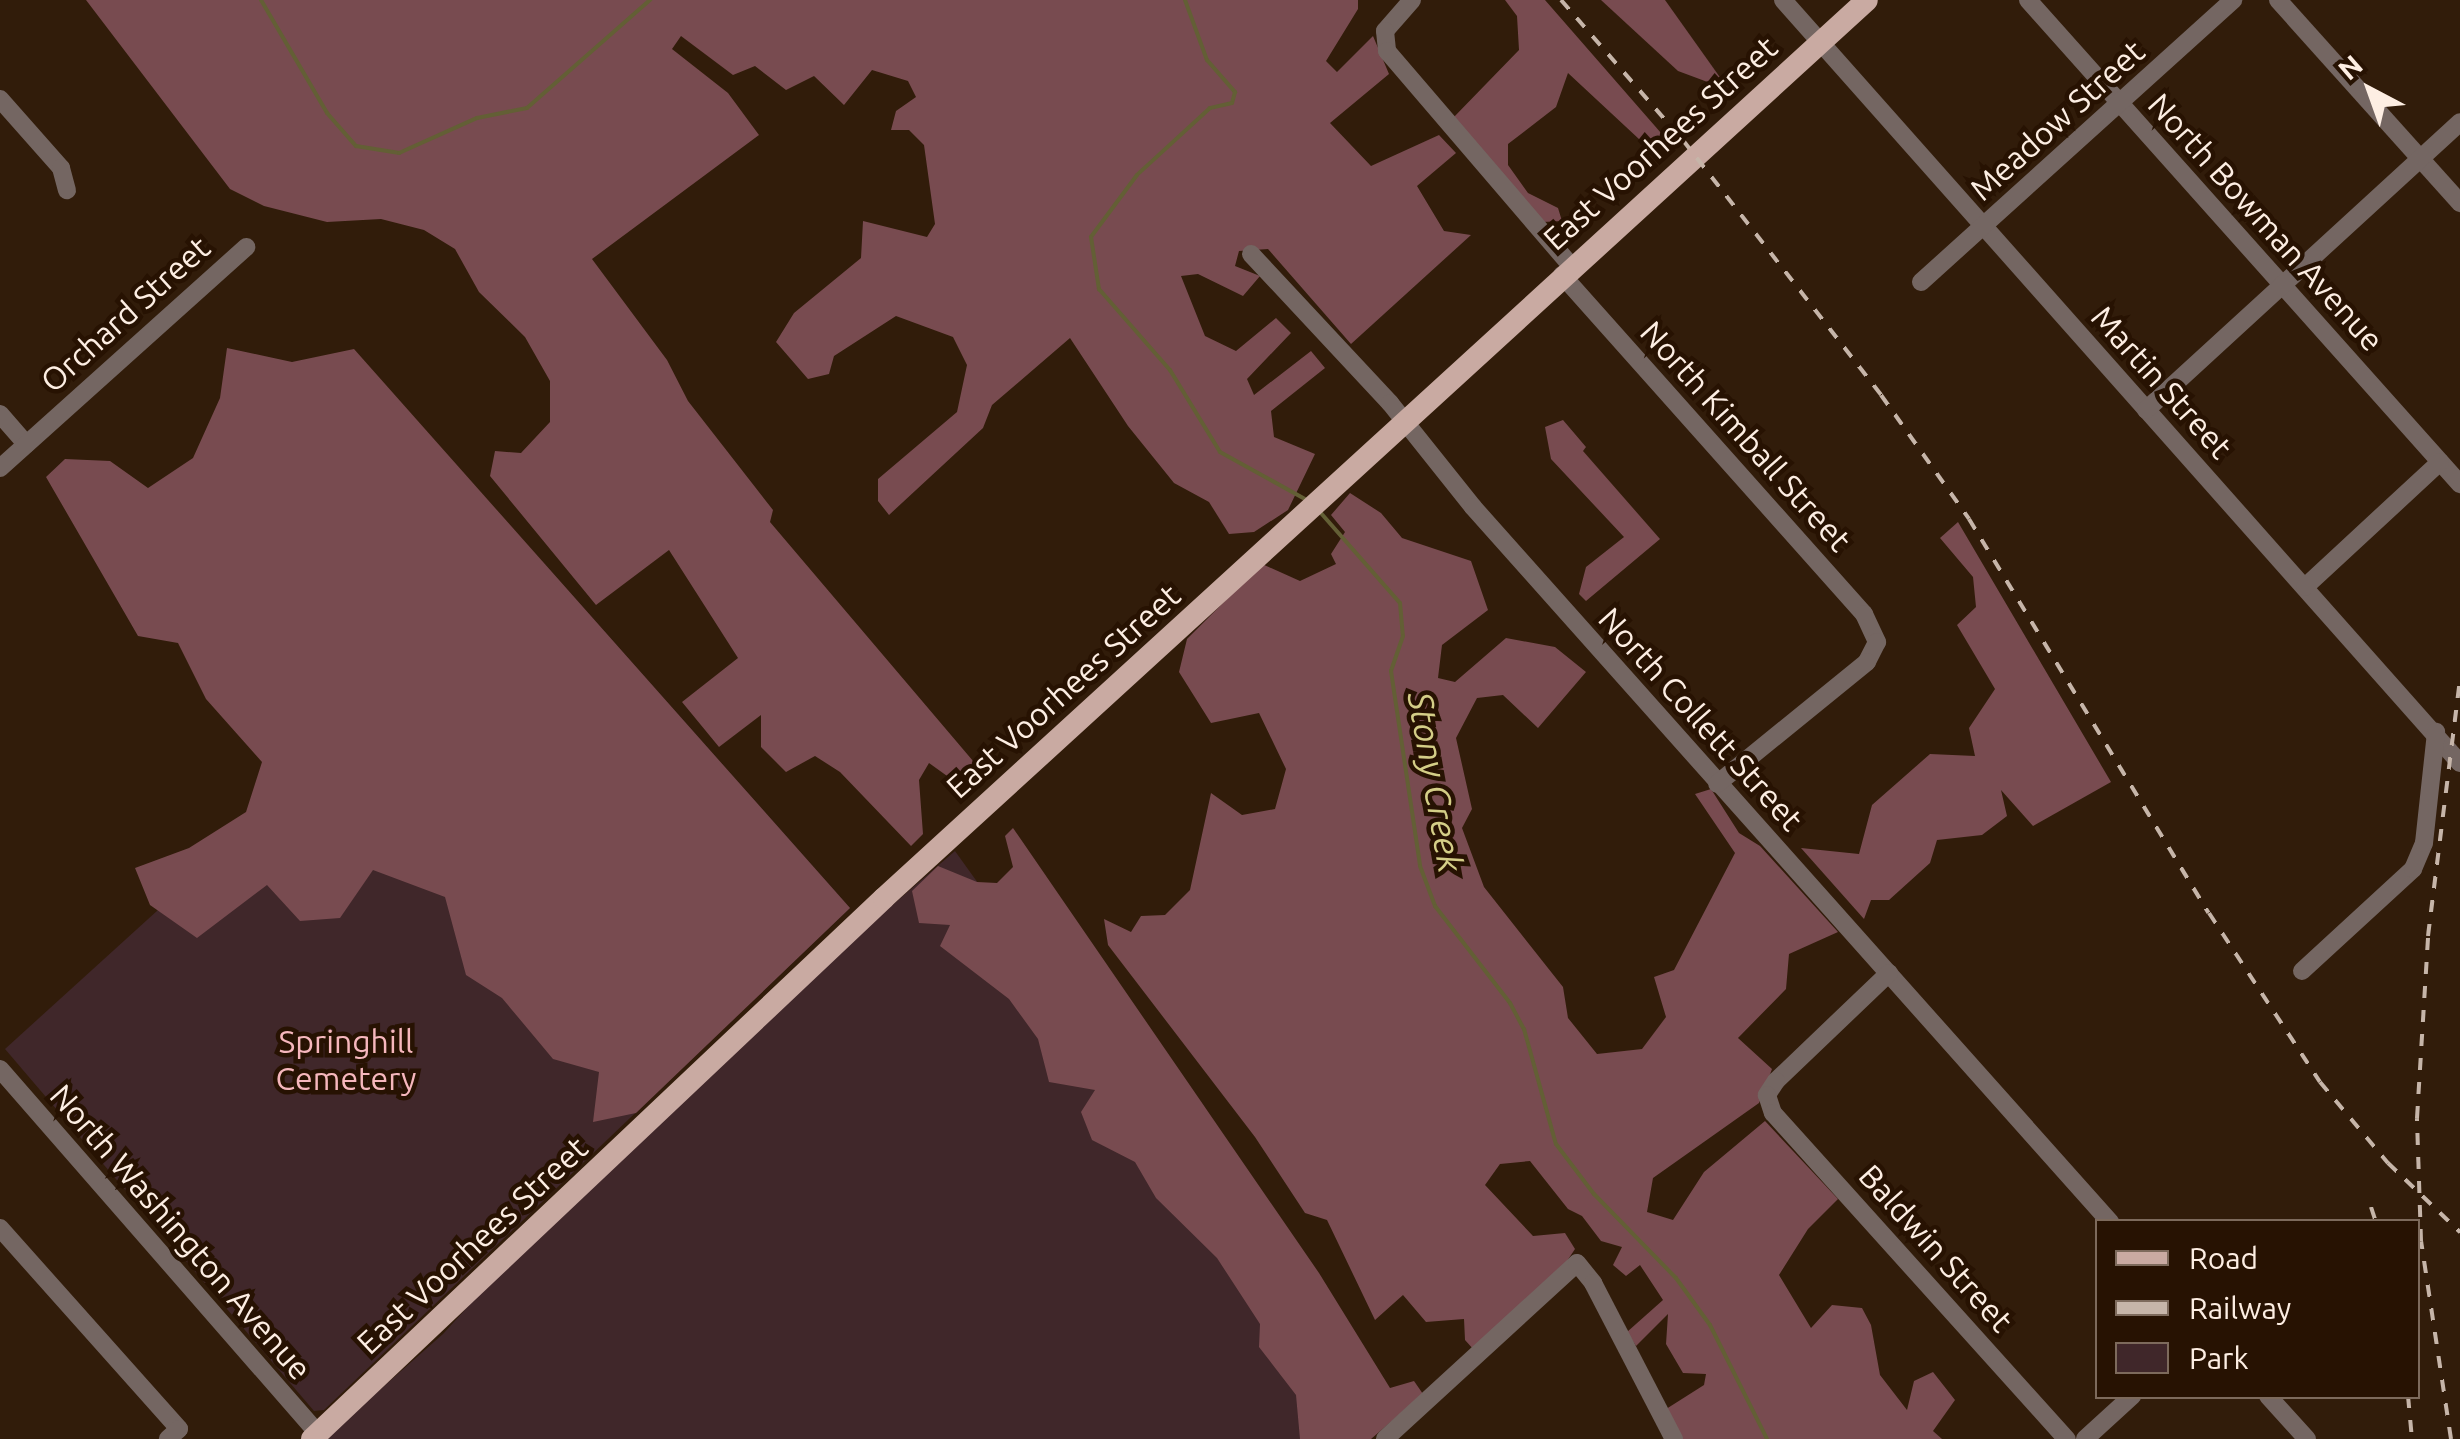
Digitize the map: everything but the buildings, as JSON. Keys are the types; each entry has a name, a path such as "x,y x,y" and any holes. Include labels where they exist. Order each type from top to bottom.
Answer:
{"main road":[{"name":"East Voorhees Street","path":"315,1436 870,912 1867,0"}],"street":[{"name":"North Kimball Street","path":"1412,0 1385,30 1387,51 1567,271 1864,614 1877,642 1867,662 1718,784"},
{"name":"Martin Street","path":"1783,0 1818,44 2306,586 2460,763"},
{"name":"North Bowman Avenue","path":"2028,0 2460,484"},
{"name":"Meadow Street","path":"1921,282 2232,0"},
{"path":"2278,0 2460,203"},
{"path":"0,100 61,168 67,190"},
{"path":"2146,410 2460,122"},
{"name":"Orchard Street","path":"0,468 246,247"},
{"name":"North Collett Street","path":"1251,254 1404,421 1486,522 2107,1219"},
{"path":"0,414 26,444"},
{"path":"2306,586 2440,462"},
{"path":"2302,970 2413,868 2424,843 2436,732"},
{"name":"Baldwin Street","path":"1889,973 1776,1081 1767,1095 1773,1113 2067,1439"},
{"name":"North Washington Avenue","path":"0,1069 315,1436"},
{"path":"0,1228 179,1429 168,1439"},
{"path":"1385,1439 1577,1263 1593,1282 1674,1439"},
{"path":"2085,1439 2129,1399"},
{"path":"2271,1399 2307,1439"}],"green space":[{"name":"Springhill Cemetery","path":"542,561 850,908 324,1410 314,1411 5,1049"},
{"path":"955,851 1077,1021 1359,1439 324,1439 443,1334 482,1291 868,926"}],"shaded area":[{"path":"86,0 1358,0 1358,9 1326,61 1337,72 1373,36 1389,74 1330,123 1371,166 1439,135 1456,153 1417,186 1444,231 1471,235 1351,344 1268,249 1239,251 1235,266 1260,276 1243,296 1198,274 1181,276 1205,336 1236,351 1276,318 1291,333 1247,379 1254,395 1311,351 1325,368 1271,411 1274,437 1315,454 1288,510 1254,532 1229,534 1209,502 1174,483 1128,426 1070,338 992,405 983,428 889,515 878,501 878,479 957,412 967,365 953,337 896,316 834,356 829,374 808,379 776,342 794,313 861,258 863,221 927,237 935,224 924,145 909,130 891,130 896,111 916,97 908,81 872,70 844,105 814,76 786,90 755,66 733,75 681,36 672,49 728,93 759,135 592,259 667,360 688,401 773,510 770,522 979,768 978,784 961,786 929,763 919,780 923,834 911,846 840,772 815,756 786,772 761,747 761,715 719,747 682,702 738,658 669,550 596,605 490,476 495,451 521,453 550,422 550,381 525,337 479,292 455,249 424,230 381,219 327,222 264,206 230,189"},
{"path":"1505,0 1545,0 1668,141 1654,153 1568,73 1556,107 1508,144 1508,165 1528,193 1558,208 1562,221 1543,222 1453,118 1519,50 1517,16"},
{"path":"1601,0 1665,0 1729,90 1678,71"},
{"path":"227,348 292,362 354,349 850,908 636,1113 593,1122 599,1072 553,1059 502,998 466,975 445,897 373,870 340,918 300,921 267,885 197,938 150,905 135,868 189,848 246,812 262,762 206,699 178,643 138,636 46,477 65,459 110,461 148,488 193,458 220,398"},
{"path":"1563,420 1586,447 1583,451 1660,539 1586,601 1579,594 1586,567 1624,537 1551,459 1545,427"},
{"path":"1350,493 1381,513 1402,538 1471,561 1488,610 1442,645 1438,678 1455,682 1506,638 1555,647 1586,672 1538,728 1503,695 1477,698 1456,738 1472,809 1462,828 1484,887 1563,987 1568,1018 1597,1054 1642,1049 1666,1017 1654,977 1674,970 1735,853 1695,794 1711,789 1739,833 1760,846 1838,932 1789,954 1786,989 1738,1038 1772,1069 1759,1103 1653,1178 1647,1212 1673,1220 1704,1172 1765,1121 1838,1199 1808,1229 1779,1275 1811,1328 1832,1305 1862,1308 1871,1325 1880,1375 1907,1410 1914,1381 1933,1372 1955,1400 1933,1431 1942,1439 1678,1439 1663,1411 1704,1385 1706,1374 1683,1373 1666,1344 1668,1314 1636,1346 1627,1332 1663,1300 1640,1265 1626,1276 1613,1265 1622,1247 1601,1241 1582,1216 1568,1209 1530,1161 1500,1164 1485,1185 1533,1236 1565,1233 1575,1249 1561,1270 1474,1350 1465,1340 1464,1319 1426,1322 1403,1295 1375,1320 1327,1220 1305,1213 1255,1137 1108,945 1104,919 1131,932 1141,916 1165,915 1190,890 1211,793 1242,815 1275,809 1286,769 1259,713 1211,723 1179,672 1187,639 1262,564 1300,581 1336,564 1331,554 1345,532 1331,515"},
{"path":"1958,522 2111,782 2033,826 2001,790 2007,816 1982,835 1937,840 1930,863 1889,900 1871,900 1864,919 1801,848 1859,854 1872,805 1930,754 1975,756 1969,728 1995,689 1957,625 1976,607 1973,577 1940,538"},
{"path":"1013,828 1319,1273 1390,1388 1414,1381 1423,1394 1371,1439 1300,1439 1296,1395 1259,1347 1260,1324 1217,1258 1156,1198 1135,1162 1092,1140 1081,1112 1095,1090 1049,1082 1038,1039 1009,999 940,946 950,925 919,923 912,891 938,866 977,882 997,883 1013,867 1005,836"}],"waterway":[{"name":"Stony Creek","path":"261,0 327,113 356,146 399,153 477,118 527,108 650,0"},
{"name":"Stony Creek","path":"1185,0 1207,60 1235,92 1232,103 1210,108 1137,175 1091,237 1099,289 1170,370 1220,452 1305,499"},
{"name":"Stony Creek","path":"1320,512 1400,603 1403,636 1391,671 1420,866 1435,906 1510,1003 1524,1029 1556,1144 1594,1194 1676,1278 1710,1325 1767,1439"}],"railway":[{"path":"1561,0 1682,139 1881,395 1969,519 2209,913 2320,1082 2388,1163 2460,1232"},
{"path":"2451,1439 2421,1241 2417,1118 2428,936 2460,680"},
{"path":"2371,1207 2375,1219"},
{"path":"2408,1399 2412,1439"}]}
